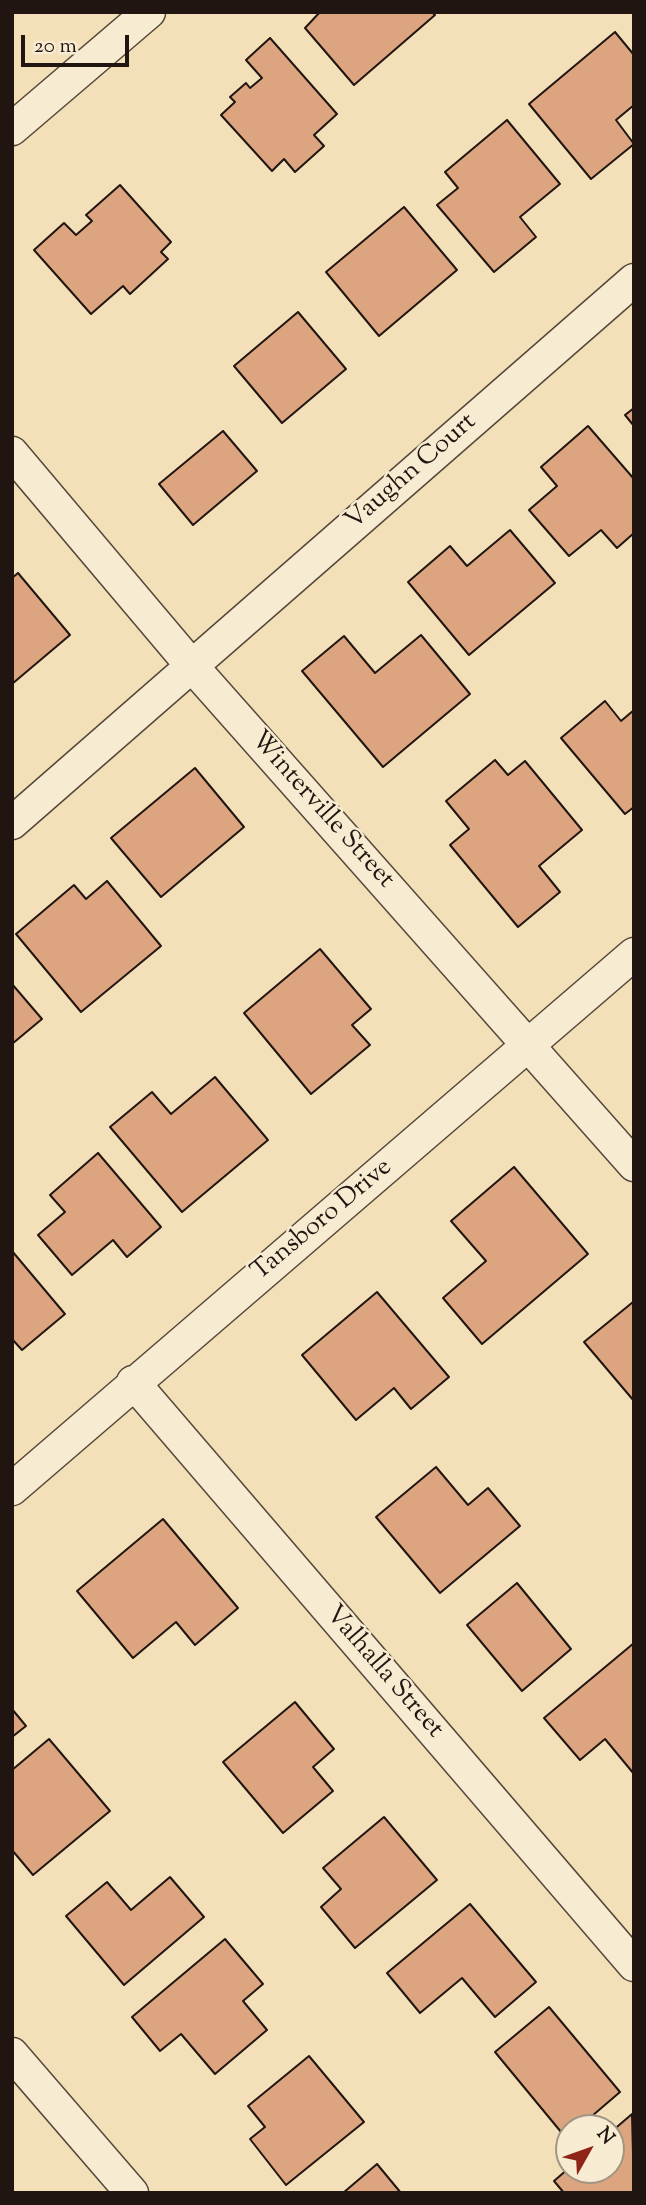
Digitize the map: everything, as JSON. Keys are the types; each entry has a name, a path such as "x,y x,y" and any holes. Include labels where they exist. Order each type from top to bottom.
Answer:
{"street":[{"path":"12,129 149,12"},
{"name":"Vaughn Court","path":"12,823 634,280"},
{"name":"Winterville Street","path":"12,453 191,665 634,1165"},
{"name":"Tansboro Drive","path":"12,1489 133,1382 634,954"},
{"name":"Valhalla Street","path":"133,1382 634,1965"},
{"path":"12,2054 132,2193"}],"building":[{"path":"320,12 432,12 435,15 354,85 305,28"},
{"path":"615,32 634,55 634,105 616,120 634,144 591,179 529,104"},
{"path":"270,38 337,114 314,135 324,146 295,172 284,159 272,171 221,115 235,102 230,97 246,83 250,88 262,78 246,60"},
{"path":"507,120 560,184 520,217 536,237 494,272 437,205 458,188 445,172"},
{"path":"120,185 171,242 161,252 168,259 130,294 123,286 91,314 34,250 64,223 76,235 92,221 86,215"},
{"path":"404,207 457,270 379,336 326,272"},
{"path":"298,312 346,369 282,423 234,366"},
{"path":"634,408 634,426 625,415"},
{"path":"588,426 634,479 634,533 617,548 601,530 569,556 529,510 557,486 541,467"},
{"path":"223,431 257,471 193,525 159,484"},
{"path":"510,530 555,583 469,655 408,582 450,546 467,566"},
{"path":"18,573 70,635 12,684 12,578"},
{"path":"421,635 470,694 383,767 302,671 344,636 375,673"},
{"path":"605,701 621,721 634,710 634,807 625,814 561,738"},
{"path":"495,760 508,775 525,761 582,830 539,866 560,892 518,927 450,845 469,829 446,801"},
{"path":"195,768 244,827 161,897 111,838"},
{"path":"107,881 161,946 81,1012 16,934 74,885 86,899"},
{"path":"320,949 371,1009 352,1025 370,1045 311,1094 244,1013"},
{"path":"12,984 42,1019 12,1044"},
{"path":"215,1077 268,1140 182,1212 110,1127 152,1092 171,1114"},
{"path":"98,1153 161,1227 127,1257 113,1240 72,1275 38,1235 65,1212 50,1195"},
{"path":"514,1167 588,1254 482,1344 443,1298 486,1261 451,1221"},
{"path":"12,1251 65,1314 22,1350 12,1339"},
{"path":"377,1292 449,1377 411,1409 394,1388 356,1420 302,1355"},
{"path":"634,1303 634,1401 584,1342"},
{"path":"436,1467 468,1505 488,1488 520,1526 440,1593 376,1517"},
{"path":"163,1519 238,1608 195,1645 176,1622 133,1658 77,1591"},
{"path":"517,1583 571,1649 522,1691 467,1625"},
{"path":"634,1643 634,1774 605,1739 580,1760 544,1718"},
{"path":"295,1702 334,1749 313,1767 333,1791 283,1833 223,1762"},
{"path":"12,1709 26,1726 12,1737"},
{"path":"49,1739 110,1811 33,1875 12,1850 12,1770"},
{"path":"384,1817 437,1880 355,1948 321,1907 341,1889 323,1868"},
{"path":"170,1877 204,1917 124,1985 66,1916 107,1882 131,1910"},
{"path":"470,1904 536,1982 495,2017 462,1978 420,2013 387,1973"},
{"path":"225,1939 263,1984 243,2001 267,2030 215,2074 181,2034 160,2051 132,2017"},
{"path":"549,2007 620,2092 594,2114 555,2114 555,2125 495,2052"},
{"path":"309,2056 364,2122 286,2185 250,2139 265,2127 248,2106"},
{"path":"632,2114 634,2193 564,2193 556,2184 625,2184 625,2120"},
{"path":"377,2164 401,2193 343,2193"}]}
